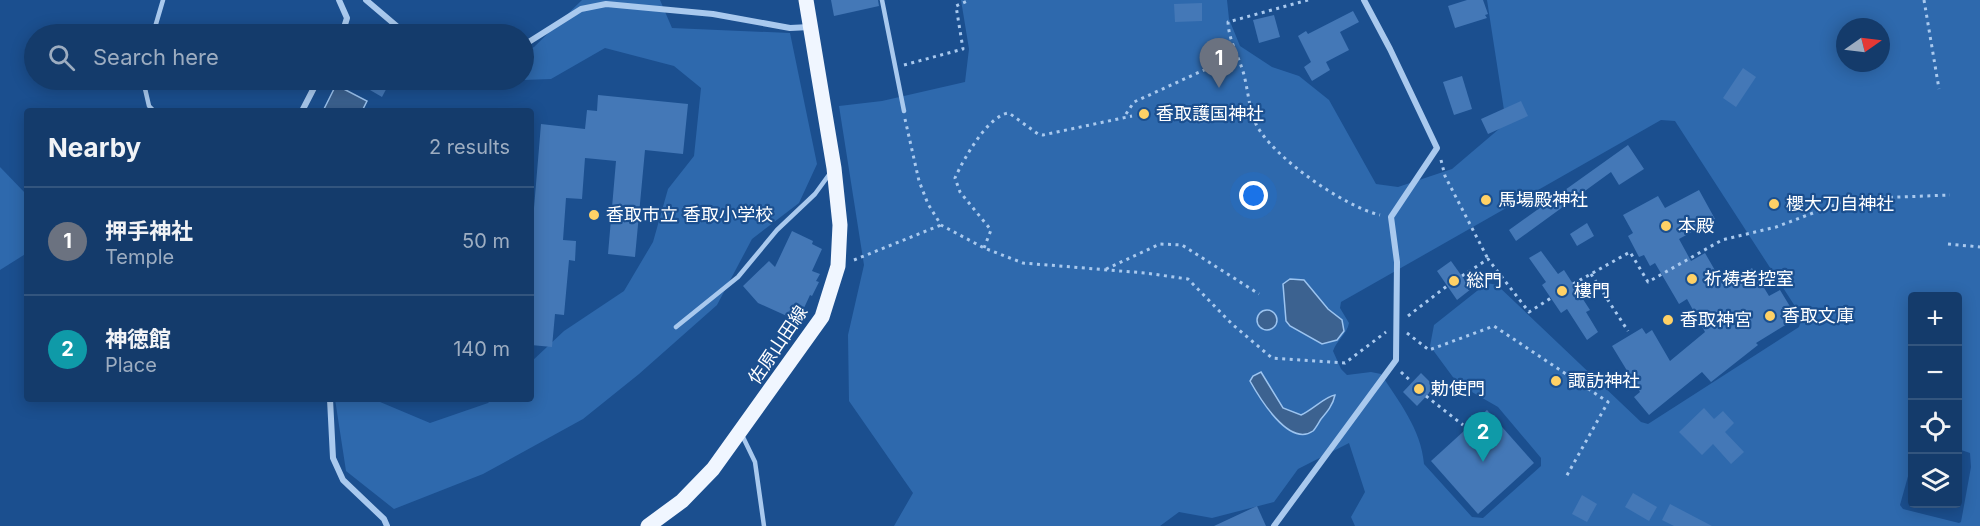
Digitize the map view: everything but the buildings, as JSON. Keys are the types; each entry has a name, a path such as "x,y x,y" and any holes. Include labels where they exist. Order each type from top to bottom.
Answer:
{"main road":[{"name":"佐原山田線","path":"648,526 682,501 741,433 822,317 832,290 838,266 840,225 834,168 806,0"}],"street":[{"path":"339,0 347,18 345,24"},
{"path":"366,0 394,24"},
{"path":"1272,526 1396,360 1397,262 1391,218 1437,148 1364,0"},
{"path":"534,39 581,9 606,4 713,14 790,27 811,27"},
{"path":"304,108 313,90"},
{"path":"330,402 333,458 336,465 343,480 384,519 387,526"}],"lane":[{"path":"156,24 163,0"},
{"path":"882,0 904,111"},
{"path":"145,90 151,108"},
{"path":"676,327 738,277 777,230 815,194 834,168"},
{"path":"741,433 755,462 764,526"}],"path":[{"path":"894,68 963,49 955,0"},
{"path":"956,6 970,0"},
{"path":"1308,0 1228,22 1229,37 1243,73 1256,124 1272,145 1312,180 1349,203 1373,214 1391,218"},
{"path":"1924,0 1939,89"},
{"path":"1126,114 1134,102 1217,64"},
{"path":"984,248 991,230 960,192 955,178 971,148 999,116 1009,113 1038,134 1043,135 1132,116"},
{"path":"905,120 919,181 928,204 941,225 984,248 1023,263 1188,279 1232,324 1272,358 1345,363 1369,345"},
{"path":"1445,176 1488,259 1529,312 1551,298"},
{"path":"1573,285 1630,252 1648,282 1722,240 1776,227 1850,199 1950,195"},
{"path":"838,266 941,225"},
{"path":"1105,270 1160,244 1182,245 1259,294"},
{"path":"1948,244 1980,247"},
{"path":"1462,276 1488,259"},
{"path":"1591,274 1628,331"},
{"path":"1418,308 1447,286"},
{"path":"1396,325 1429,350 1494,326 1608,402 1566,477"},
{"path":"1394,364 1412,382"},
{"path":"1426,396 1463,425"}],"shaded area":[{"path":"582,0 660,0 672,28 790,33 817,164 799,203 752,239 717,305 639,374 583,419 483,474 394,509 346,471 335,402 380,402 430,423 489,402 534,402 534,359 564,331 624,291 653,242 668,189 694,156 701,88 674,66 605,48 551,79 534,80 534,47"},
{"path":"961,0 1227,0 1229,19 1240,46 1272,67 1299,76 1329,100 1376,184 1398,187 1452,169 1506,123 1487,0 1980,0 1980,526 1355,526 1351,517 1365,492 1349,443 1298,469 1274,502 1212,518 1179,512 1160,526 894,526 913,493 849,401 848,335 864,265 839,106 882,101 965,82 969,49","holes":["1661,120 1675,121 1802,317 1799,327 1648,424 1641,422 1497,285 1487,283 1434,325 1430,346 1458,384 1498,407 1541,458 1541,466 1483,518 1472,517 1424,464 1419,439 1414,428 1381,374 1371,372 1347,375 1341,369 1333,351 1349,323 1340,308 1341,302"]},
{"path":"334,90 346,90 367,101 364,108 324,108"},
{"path":"0,167 24,192 24,255 0,270"},
{"path":"1290,279 1304,280 1328,309 1342,320 1344,331 1337,340 1322,344 1290,326 1286,321 1283,284"},
{"path":"1267,310 1274,313 1277,320 1274,327 1267,330 1260,327 1257,320 1260,313"},
{"path":"1261,372 1283,408 1301,415 1335,395 1330,408 1313,431 1304,434 1294,433 1276,418 1250,381 1253,376"}],"place":[{"name":"押手神社","path":"1219,88"},
{"name":"香取護国神社","path":"1144,114"},
{"name":"馬場殿神社","path":"1486,200"},
{"name":"櫻大刀自神社","path":"1774,204"},
{"name":"香取市立 香取小学校","path":"594,215"},
{"name":"本殿","path":"1666,226"},
{"name":"祈祷者控室","path":"1692,279"},
{"name":"総門","path":"1454,281"},
{"name":"樓門","path":"1562,291"},
{"name":"香取文庫","path":"1770,316"},
{"name":"香取神宮","path":"1668,320"},
{"name":"諏訪神社","path":"1556,381"},
{"name":"勅使門","path":"1419,389"},
{"name":"神徳館","path":"1483,462"}]}
